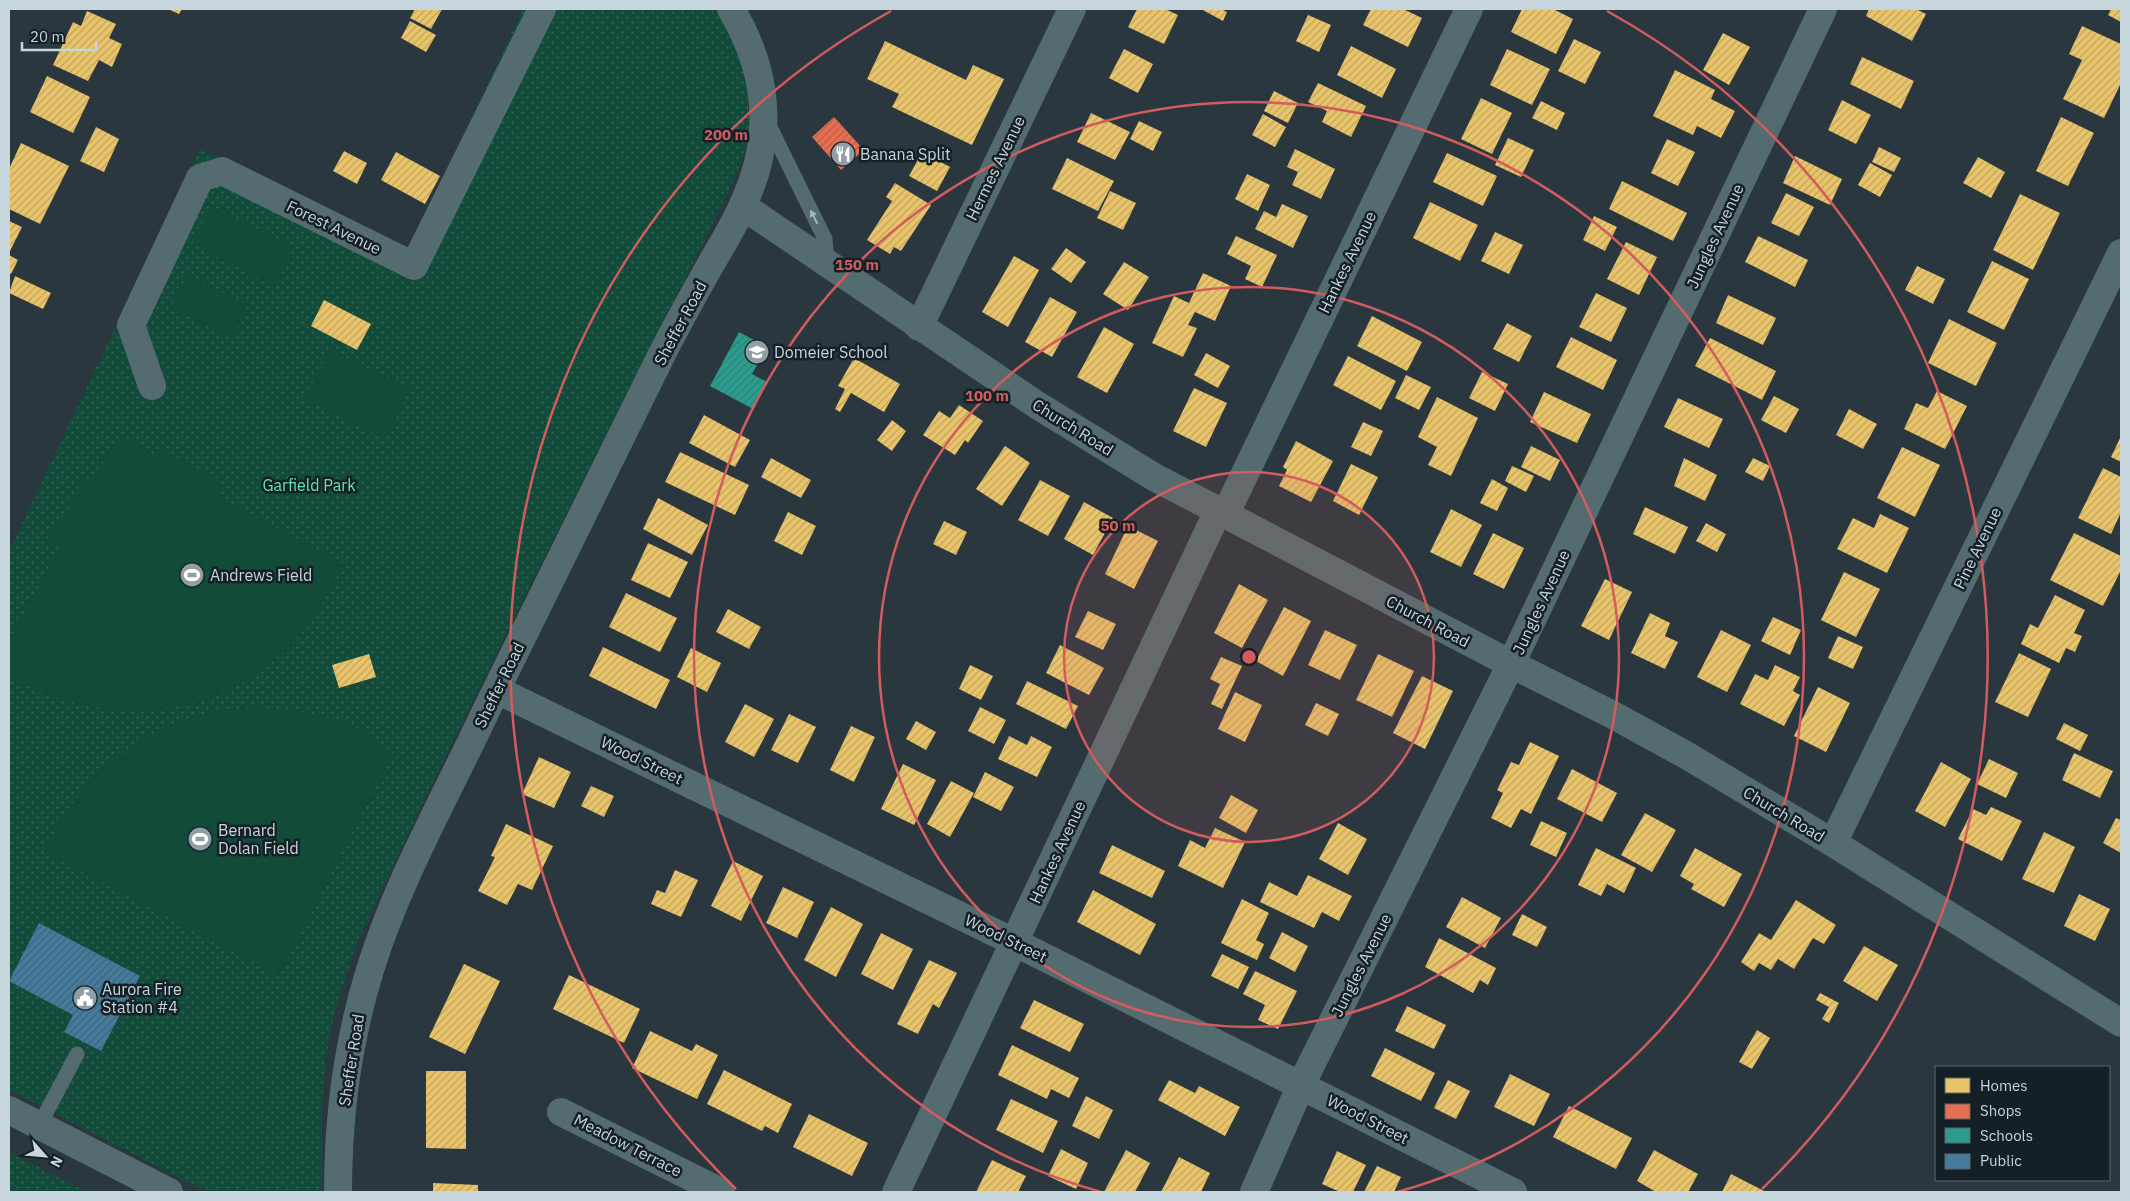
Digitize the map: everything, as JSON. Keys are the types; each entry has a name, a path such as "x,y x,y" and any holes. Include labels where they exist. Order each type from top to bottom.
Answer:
{"street":[{"name":"Forest Avenue","path":"152,386 131,325 200,178 222,171 414,266 542,9"},
{"name":"Sheffer Road","path":"338,1192 342,1117 349,1057 357,1016 370,969 385,928 407,876 496,690 678,323 744,207 760,154 764,112 755,58 746,33 731,9"},
{"name":"Hermes Avenue","path":"919,327 1072,9"},
{"name":"Hankes Avenue","path":"896,1192 1014,942 1469,9"},
{"name":"Jungles Avenue","path":"1254,1192 1301,1085 1511,664 1823,9"},
{"name":"Church Road","path":"744,207 1036,405 1154,477 1511,664 1613,715 1686,756 1833,843 2121,1023"},
{"name":"Pine Avenue","path":"1833,843 2121,253"},
{"name":"Wood Street","path":"496,690 1014,942 1513,1192"},
{"path":"9,1110 169,1192"},
{"name":"Meadow Terrace","path":"561,1112 721,1192"}],"lane":[{"path":"764,112 825,239 827,263"},
{"path":"39,1126 77,1054"}],"green space":[{"name":"Garfield Park","path":"523,9 715,9 732,39 747,89 749,124 745,150 735,177 699,251 497,651 360,937 341,992 327,1050 322,1102 322,1192 207,1192 9,1090 9,551 200,149 409,250"},
{"path":"211,206 294,248 274,286 192,244"},
{"path":"187,275 248,305 232,339 170,308"},
{"path":"329,350 410,388 386,439 304,400"},
{"name":"Andrews Field","path":"136,439 139,447 156,455 163,451 222,480 215,495 345,564 318,611 305,629 282,654 252,677 224,692 194,703 162,709 130,710 99,708 67,701 37,690 9,676 9,642 60,547 47,541 58,523 67,520 63,517 83,481 96,476 107,455 113,453 110,444"},
{"name":"Bernard Dolan Field","path":"257,707 297,711 336,720 365,733 393,753 279,976 43,851 78,796 106,766 122,753 157,731 195,716"},
{"path":"9,1152 87,1192 9,1192"}],"building: Homes":[{"path":"168,9 182,9 179,14"},
{"path":"415,9 442,9 431,29 410,18"},
{"path":"1137,9 1165,9 1178,15 1164,44 1128,27"},
{"path":"1201,9 1221,9 1227,12 1223,21"},
{"path":"1371,9 1403,9 1422,18 1408,47 1363,25"},
{"path":"1522,9 1553,9 1573,19 1556,54 1511,32"},
{"path":"1869,9 1916,9 1926,14 1912,41 1866,16"},
{"path":"2111,9 2121,9 2121,22 2108,15"},
{"path":"87,11 116,24 109,38 122,44 112,67 99,60 88,81 53,65 73,22 81,26"},
{"path":"1308,15 1331,25 1319,52 1296,41"},
{"path":"410,21 436,35 426,52 401,38"},
{"path":"2082,26 2121,44 2121,83 2104,118 2063,99 2082,60 2069,54"},
{"path":"1723,33 1750,47 1729,85 1703,70"},
{"path":"1574,39 1601,52 1585,84 1558,71"},
{"path":"885,41 966,80 973,65 1004,79 972,145 892,107 899,94 867,79"},
{"path":"1351,46 1396,69 1382,98 1337,75"},
{"path":"1124,49 1153,64 1138,93 1109,78"},
{"path":"1507,49 1550,69 1532,105 1490,85"},
{"path":"1862,57 1914,81 1901,109 1850,84"},
{"path":"1675,70 1715,90 1711,99 1735,111 1721,138 1697,126 1693,135 1653,116"},
{"path":"47,76 90,97 73,133 30,112"},
{"path":"1318,83 1366,106 1351,137 1322,122 1327,111 1308,102"},
{"path":"1274,91 1298,103 1288,123 1264,111"},
{"path":"1481,98 1512,113 1492,154 1461,139"},
{"path":"1842,100 1871,115 1856,144 1828,130"},
{"path":"1541,101 1565,113 1557,130 1532,118"},
{"path":"1091,113 1130,132 1115,160 1077,142"},
{"path":"1263,114 1286,127 1275,147 1252,135"},
{"path":"2061,117 2094,133 2068,186 2036,171"},
{"path":"1139,121 1162,132 1153,151 1130,139"},
{"path":"96,127 119,139 104,172 80,161"},
{"path":"1508,138 1534,150 1521,177 1495,165"},
{"path":"1667,139 1695,152 1678,186 1651,173"},
{"path":"21,143 69,166 40,224 9,209 9,169"},
{"path":"1879,147 1901,158 1894,172 1872,162"},
{"path":"1295,149 1335,169 1321,199 1292,185 1298,172 1287,167"},
{"path":"344,151 367,163 357,184 333,171"},
{"path":"396,152 440,176 425,204 381,180"},
{"path":"922,152 950,167 937,191 909,176"},
{"path":"1447,153 1497,176 1483,206 1433,182"},
{"path":"1795,156 1842,179 1830,205 1783,183"},
{"path":"1978,157 2005,172 1991,198 1963,183"},
{"path":"1067,158 1114,181 1098,211 1052,189"},
{"path":"1870,163 1892,175 1880,197 1858,185"},
{"path":"1247,174 1270,185 1258,211 1235,199"},
{"path":"1622,181 1687,213 1673,241 1609,209"},
{"path":"895,183 931,205 901,251 894,247 890,254 867,240 892,201 886,197"},
{"path":"1110,191 1136,203 1123,230 1097,218"},
{"path":"1786,193 1814,207 1799,236 1771,223"},
{"path":"2020,194 2060,213 2033,270 1993,250"},
{"path":"1430,202 1478,225 1460,261 1413,238"},
{"path":"1282,204 1308,216 1293,248 1255,229 1264,211 1276,217"},
{"path":"1594,216 1617,227 1605,251 1583,240"},
{"path":"9,221 22,227 9,253"},
{"path":"1495,232 1523,245 1509,274 1481,261"},
{"path":"1236,236 1277,255 1262,287 1245,279 1251,266 1227,254"},
{"path":"1758,236 1808,260 1795,287 1745,262"},
{"path":"1626,242 1657,257 1639,295 1607,279"},
{"path":"1066,248 1086,262 1071,283 1051,269"},
{"path":"9,255 18,260 11,274 9,273"},
{"path":"1014,256 1039,270 1008,327 982,312"},
{"path":"1992,261 2029,279 2004,330 1967,312"},
{"path":"1124,262 1149,277 1128,310 1103,294"},
{"path":"1917,266 1945,279 1933,304 1905,290"},
{"path":"1203,273 1231,286 1215,321 1195,312 1188,325 1197,328 1183,357 1152,343 1174,296 1189,303"},
{"path":"15,276 51,293 43,309 9,293"},
{"path":"1596,293 1627,308 1611,342 1579,327"},
{"path":"1728,295 1776,318 1763,345 1716,323"},
{"path":"1050,297 1077,312 1052,357 1025,342"},
{"path":"324,300 371,324 357,350 311,326"},
{"path":"1372,316 1422,342 1407,371 1357,346"},
{"path":"1949,319 1997,343 1976,386 1928,363"},
{"path":"1507,323 1532,336 1519,362 1493,349"},
{"path":"1104,327 1134,344 1107,393 1077,377"},
{"path":"1571,337 1617,360 1603,390 1556,367"},
{"path":"1710,338 1776,371 1762,400 1695,366"},
{"path":"1206,353 1230,366 1218,388 1194,375"},
{"path":"1348,356 1396,381 1381,410 1333,385"},
{"path":"854,358 900,384 884,412 851,393 840,412 835,409 845,389 838,386"},
{"path":"1482,372 1508,384 1495,411 1469,398"},
{"path":"1406,375 1431,387 1419,410 1395,398"},
{"path":"1194,388 1227,403 1206,447 1173,431"},
{"path":"1937,391 1967,406 1945,449 1904,429 1916,403 1928,408"},
{"path":"1544,392 1591,414 1577,443 1530,422"},
{"path":"1774,396 1799,409 1786,433 1761,420"},
{"path":"1437,397 1478,418 1451,476 1428,465 1437,447 1418,437"},
{"path":"1678,398 1723,419 1709,448 1664,427"},
{"path":"959,405 983,421 968,443 965,440 955,455 923,435 939,411 950,418"},
{"path":"1849,409 1877,424 1863,449 1836,435"},
{"path":"704,415 750,440 735,467 689,443"},
{"path":"892,420 906,431 892,451 877,440"},
{"path":"1363,422 1383,431 1371,456 1351,447"},
{"path":"2121,436 2121,462 2111,457"},
{"path":"1296,441 1333,461 1311,502 1279,486 1287,470 1283,467"},
{"path":"1005,446 1030,463 1002,506 976,489"},
{"path":"1531,446 1560,460 1550,481 1521,467"},
{"path":"1902,447 1940,465 1915,517 1877,498"},
{"path":"680,452 749,485 735,515 665,482"},
{"path":"771,458 811,480 801,498 761,477"},
{"path":"1684,458 1717,475 1705,501 1674,486"},
{"path":"1753,458 1770,466 1763,481 1745,472"},
{"path":"1351,464 1378,477 1359,515 1333,501"},
{"path":"1512,466 1534,476 1526,492 1505,481"},
{"path":"2103,468 2121,477 2121,512 2111,534 2078,518"},
{"path":"1492,479 1508,488 1497,511 1480,503"},
{"path":"1040,480 1070,496 1048,536 1018,520"},
{"path":"658,498 708,525 692,555 643,529"},
{"path":"1084,502 1113,518 1093,555 1064,539"},
{"path":"1645,507 1688,527 1675,554 1633,534"},
{"path":"1451,509 1482,525 1461,567 1430,552"},
{"path":"788,512 816,526 802,555 774,541"},
{"path":"1880,514 1909,528 1887,573 1837,549 1853,518 1874,528"},
{"path":"944,521 967,532 956,555 933,544"},
{"path":"1706,523 1726,534 1717,552 1696,541"},
{"path":"1128,526 1158,541 1134,589 1105,574"},
{"path":"1493,533 1524,548 1504,589 1473,574"},
{"path":"2074,533 2121,556 2121,570 2103,606 2050,580"},
{"path":"648,543 688,562 670,598 631,580"},
{"path":"1844,572 1880,589 1856,637 1821,620"},
{"path":"1605,579 1632,592 1609,640 1581,626"},
{"path":"1239,584 1268,600 1242,648 1214,633"},
{"path":"626,593 677,618 660,652 609,627"},
{"path":"2055,595 2085,610 2074,633 2082,636 2075,652 2066,648 2059,663 2021,644 2030,624 2038,628"},
{"path":"1284,607 1311,621 1283,676 1256,661"},
{"path":"728,609 761,627 749,649 716,632"},
{"path":"1088,611 1116,624 1103,650 1075,637"},
{"path":"1650,613 1670,623 1665,636 1678,642 1665,669 1631,653"},
{"path":"1773,617 1801,630 1790,655 1761,641"},
{"path":"1325,630 1357,645 1340,680 1308,665"},
{"path":"1721,630 1751,645 1727,692 1697,677"},
{"path":"1838,636 1863,647 1853,669 1828,658"},
{"path":"1060,645 1104,668 1089,695 1046,673"},
{"path":"603,647 670,680 656,709 589,676"},
{"path":"691,648 721,663 707,692 677,677"},
{"path":"2019,653 2051,669 2028,717 1995,702"},
{"path":"369,654 376,677 339,688 332,665"},
{"path":"1378,654 1414,671 1392,717 1356,700"},
{"path":"1221,657 1242,666 1222,709 1211,704 1220,684 1210,679"},
{"path":"970,665 993,676 981,700 959,689"},
{"path":"1775,665 1800,677 1793,691 1800,695 1784,726 1740,704 1755,674 1768,680"},
{"path":"1422,676 1453,691 1425,749 1393,733"},
{"path":"1027,681 1078,706 1066,729 1016,704"},
{"path":"1818,687 1850,703 1826,752 1794,736"},
{"path":"1235,692 1262,705 1245,742 1218,729"},
{"path":"1316,703 1339,714 1328,736 1305,725"},
{"path":"745,704 774,719 754,757 725,742"},
{"path":"980,707 1006,720 994,744 968,731"},
{"path":"789,714 816,727 798,763 771,750"},
{"path":"916,721 936,732 926,750 906,739"},
{"path":"2064,723 2088,735 2080,751 2056,739"},
{"path":"851,726 875,737 854,782 830,770"},
{"path":"1009,736 1027,745 1031,736 1052,747 1037,777 998,759"},
{"path":"1530,742 1559,756 1531,814 1521,809 1511,828 1491,818 1503,793 1497,790 1511,762 1519,765"},
{"path":"2074,753 2113,771 2100,798 2062,780"},
{"path":"539,757 571,772 554,808 522,794"},
{"path":"1989,759 2018,773 2006,798 1977,784"},
{"path":"1941,762 1971,779 1945,827 1915,811"},
{"path":"903,764 936,780 914,825 881,809"},
{"path":"1572,769 1617,793 1602,822 1557,799"},
{"path":"985,772 1014,787 1001,811 973,797"},
{"path":"951,781 974,793 950,837 927,824"},
{"path":"591,786 614,796 604,817 581,806"},
{"path":"1231,795 1258,810 1246,833 1219,818"},
{"path":"1991,807 2022,821 2002,861 1958,839 1973,809 1986,815"},
{"path":"1645,813 1676,830 1652,872 1621,855"},
{"path":"2116,818 2121,820 2121,853 2103,843"},
{"path":"1541,821 1567,833 1556,857 1530,845"},
{"path":"1338,823 1367,839 1348,875 1319,859"},
{"path":"506,824 553,846 532,890 518,884 507,905 478,891 495,857 491,856"},
{"path":"1215,828 1245,842 1223,888 1178,866 1190,840 1205,848"},
{"path":"2044,832 2075,847 2054,893 2022,879"},
{"path":"1112,845 1165,871 1152,898 1099,873"},
{"path":"1596,848 1636,868 1624,893 1607,884 1601,896 1578,885"},
{"path":"1695,848 1742,874 1724,907 1691,889 1694,884 1680,876"},
{"path":"733,861 763,876 741,921 711,906"},
{"path":"675,870 698,880 681,917 651,904 657,890 665,893"},
{"path":"1308,875 1352,896 1339,921 1322,912 1314,928 1260,902 1269,882 1297,896"},
{"path":"783,887 814,902 797,938 766,923"},
{"path":"1093,890 1156,924 1140,955 1077,922"},
{"path":"2079,894 2110,909 2095,941 2064,926"},
{"path":"1462,897 1501,918 1485,948 1446,927"},
{"path":"1242,899 1269,913 1256,940 1264,944 1257,960 1221,943"},
{"path":"1796,900 1836,925 1824,944 1813,938 1794,969 1778,959 1771,970 1759,963 1754,971 1741,962 1759,933 1771,940"},
{"path":"831,907 863,924 836,977 804,960"},
{"path":"1522,914 1547,927 1537,947 1512,935"},
{"path":"1282,932 1308,946 1295,972 1269,958"},
{"path":"881,933 913,949 893,990 861,974"},
{"path":"1439,938 1496,968 1488,985 1480,980 1473,993 1425,967"},
{"path":"1864,946 1898,965 1877,1001 1843,981"},
{"path":"1222,954 1249,967 1238,989 1211,976"},
{"path":"929,960 957,973 939,1008 933,1004 918,1034 897,1024"},
{"path":"464,964 500,981 465,1054 429,1037"},
{"path":"1255,971 1297,991 1278,1029 1258,1020 1265,1005 1243,994"},
{"path":"569,975 640,1009 624,1043 553,1009"},
{"path":"1820,993 1839,1003 1829,1023 1822,1019 1829,1007 1816,1000"},
{"path":"1034,1000 1084,1024 1070,1052 1020,1028"},
{"path":"1407,1006 1446,1025 1434,1049 1395,1031"},
{"path":"1757,1030 1770,1038 1752,1069 1739,1062"},
{"path":"650,1031 692,1051 696,1044 718,1055 697,1099 632,1068"},
{"path":"1012,1045 1079,1078 1069,1098 1051,1089 1047,1099 998,1075"},
{"path":"1385,1048 1435,1073 1421,1101 1371,1076"},
{"path":"724,1070 792,1104 778,1133 765,1126 762,1131 707,1104"},
{"path":"426,1071 466,1071 466,1149 426,1148"},
{"path":"1510,1074 1550,1094 1534,1126 1494,1107"},
{"path":"1169,1080 1195,1093 1199,1086 1240,1107 1225,1136 1158,1100"},
{"path":"1448,1080 1470,1091 1456,1119 1434,1108"},
{"path":"1086,1096 1113,1110 1099,1139 1072,1126"},
{"path":"1011,1099 1058,1121 1043,1153 996,1130"},
{"path":"1569,1106 1632,1138 1616,1169 1553,1137"},
{"path":"809,1114 868,1143 852,1176 793,1147"},
{"path":"1061,1149 1088,1163 1076,1189 1048,1176"},
{"path":"1126,1150 1150,1163 1135,1192 1104,1192"},
{"path":"1654,1150 1698,1174 1688,1192 1656,1192 1637,1181"},
{"path":"1337,1151 1366,1165 1353,1192 1340,1192 1322,1184"},
{"path":"1179,1157 1210,1173 1201,1192 1161,1192"},
{"path":"992,1160 1026,1176 1018,1192 976,1192"},
{"path":"1377,1166 1401,1177 1394,1192 1364,1192"},
{"path":"1731,1174 1766,1192 1722,1192"},
{"path":"433,1183 478,1185 478,1192 433,1192"}],"building: Shops":[{"path":"834,117 864,150 841,170 812,137"}],"building: Schools":[{"path":"739,332 767,347 752,374 767,382 753,409 710,386"}],"building: Public":[{"name":"Aurora Fire Station #4","path":"39,923 140,976 101,1051 64,1032 73,1015 9,981"}],"place":[{"name":"Banana Split","path":"843,154"},
{"name":"Domeier School","path":"757,352"},
{"name":"Andrews Field","path":"192,575"},
{"name":"Bernard Dolan Field","path":"200,839"},
{"name":"Aurora Fire Station #4","path":"85,998"}]}
